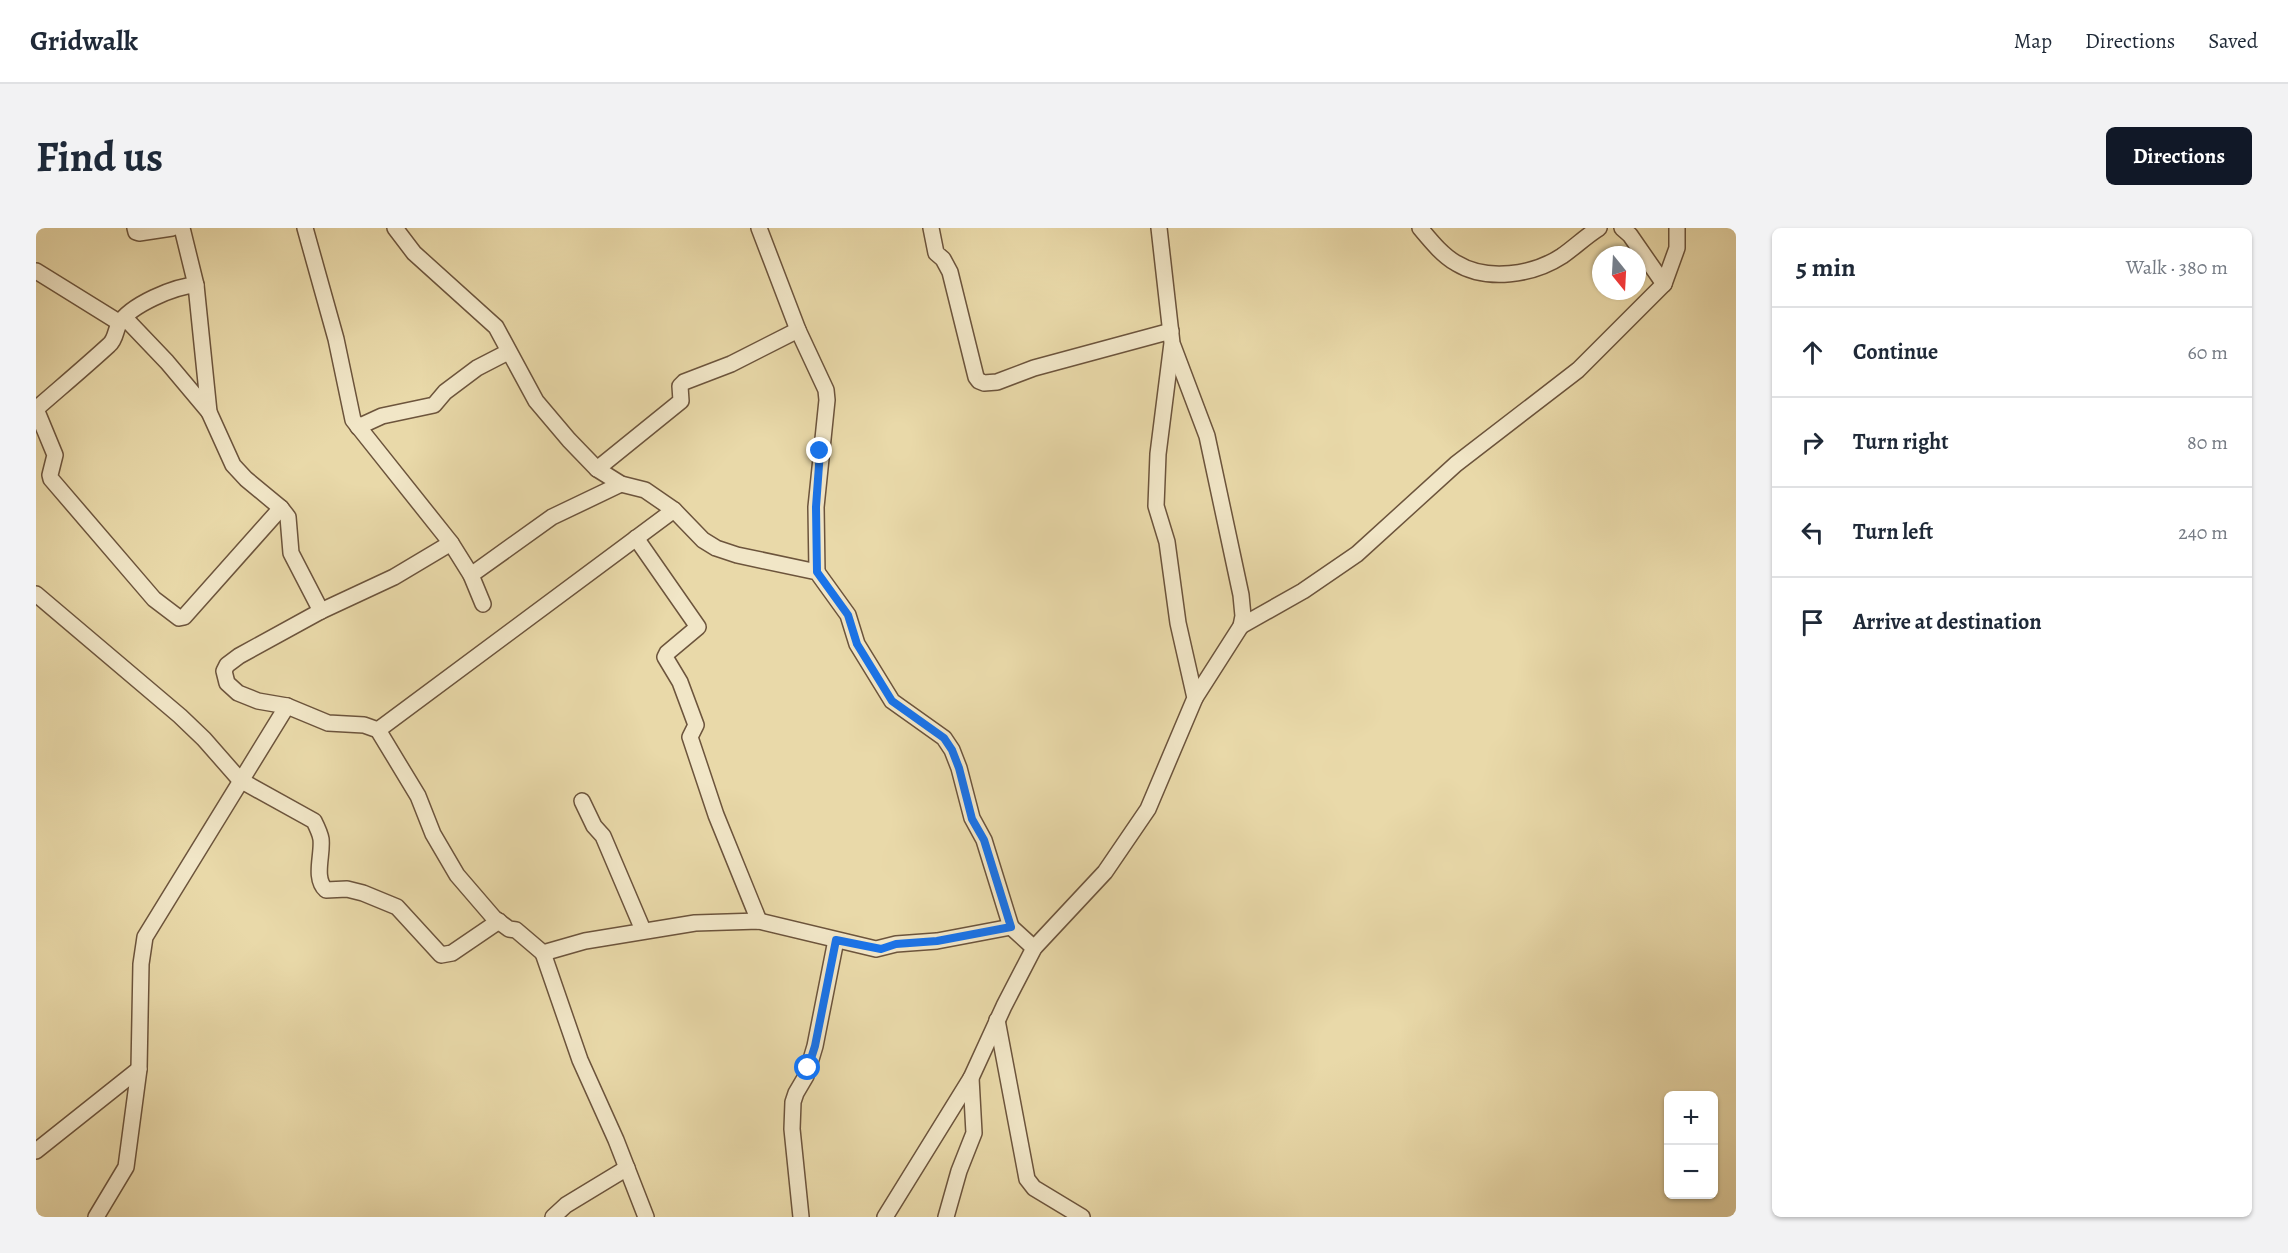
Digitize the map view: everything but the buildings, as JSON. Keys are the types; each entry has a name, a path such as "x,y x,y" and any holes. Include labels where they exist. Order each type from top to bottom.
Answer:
{"street":[{"path":"135,228 139,233 172,228"},
{"path":"182,228 196,285 209,412"},
{"path":"304,228 336,339 353,420 451,543 471,574 483,604"},
{"path":"395,228 414,253 496,327 536,401 597,469 621,484 645,490 674,510 703,540 716,548 737,555 817,572"},
{"path":"759,228 798,330 826,390 827,400 816,507 817,572 848,615 857,644 892,701 944,738 952,750 972,819 984,840 1011,927 1034,948"},
{"path":"931,228 936,253 943,259 950,272 976,377 979,381 998,382 1034,368 1172,337"},
{"path":"885,1217 971,1078 997,1020 1034,948 1105,872 1148,809 1195,698 1241,626 1243,616 1241,595 1206,436 1172,337 1160,228"},
{"path":"1420,228 1437,248 1457,264 1485,274 1506,275 1535,268 1561,257 1599,228"},
{"path":"1622,228 1630,235 1664,284"},
{"path":"1241,626 1303,591 1357,554 1456,464 1578,370 1664,284 1677,248 1677,228"},
{"path":"36,271 122,320 167,362 209,412 233,465 246,479 282,508 288,517 291,553 321,611"},
{"path":"196,285 184,285 158,295 122,320 112,342 36,409 55,455 50,474 51,479 154,599 179,618 184,617 282,508"},
{"path":"597,469 681,401 680,386 684,382 731,364 798,330"},
{"path":"1172,337 1158,454 1156,506 1167,542 1178,623 1195,698"},
{"path":"358,427 382,416 434,405 445,392 477,368 508,352"},
{"path":"471,574 552,517 621,484"},
{"path":"378,730 674,510"},
{"path":"636,538 698,627 665,657 680,682 696,724 690,737 716,815 759,921"},
{"path":"451,543 394,577 321,611 239,656 227,665 224,671 227,683 238,693 258,701 287,706 328,723 364,725 378,730 418,796 433,834 457,875 480,904 508,929 516,930 543,953 580,1060 646,1217"},
{"path":"36,594 180,717 204,739 240,780 314,821 320,834 320,879 322,887 326,890 346,889 363,892 397,907 441,955 452,953 499,921"},
{"path":"96,1217 126,1167 139,1069 141,964 145,937 287,706"},
{"path":"582,801 594,826 603,836 643,930"},
{"path":"543,953 585,941 695,923 759,921 881,949 896,944 937,941 1011,927"},
{"path":"801,1217 792,1129 793,1102 806,1076 815,1046 836,940"},
{"path":"997,1020 1027,1179 1034,1188 1082,1217"},
{"path":"36,1150 139,1069"},
{"path":"946,1217 959,1171 974,1133 971,1078"},
{"path":"553,1217 566,1205 627,1168"}],"route":[{"path":"808,1068 815,1046 836,940 881,949 896,944 937,941 1011,927 984,840 973,822 952,750 944,738 897,707 892,701 857,644 848,615 817,572 816,507 820,451"}]}
